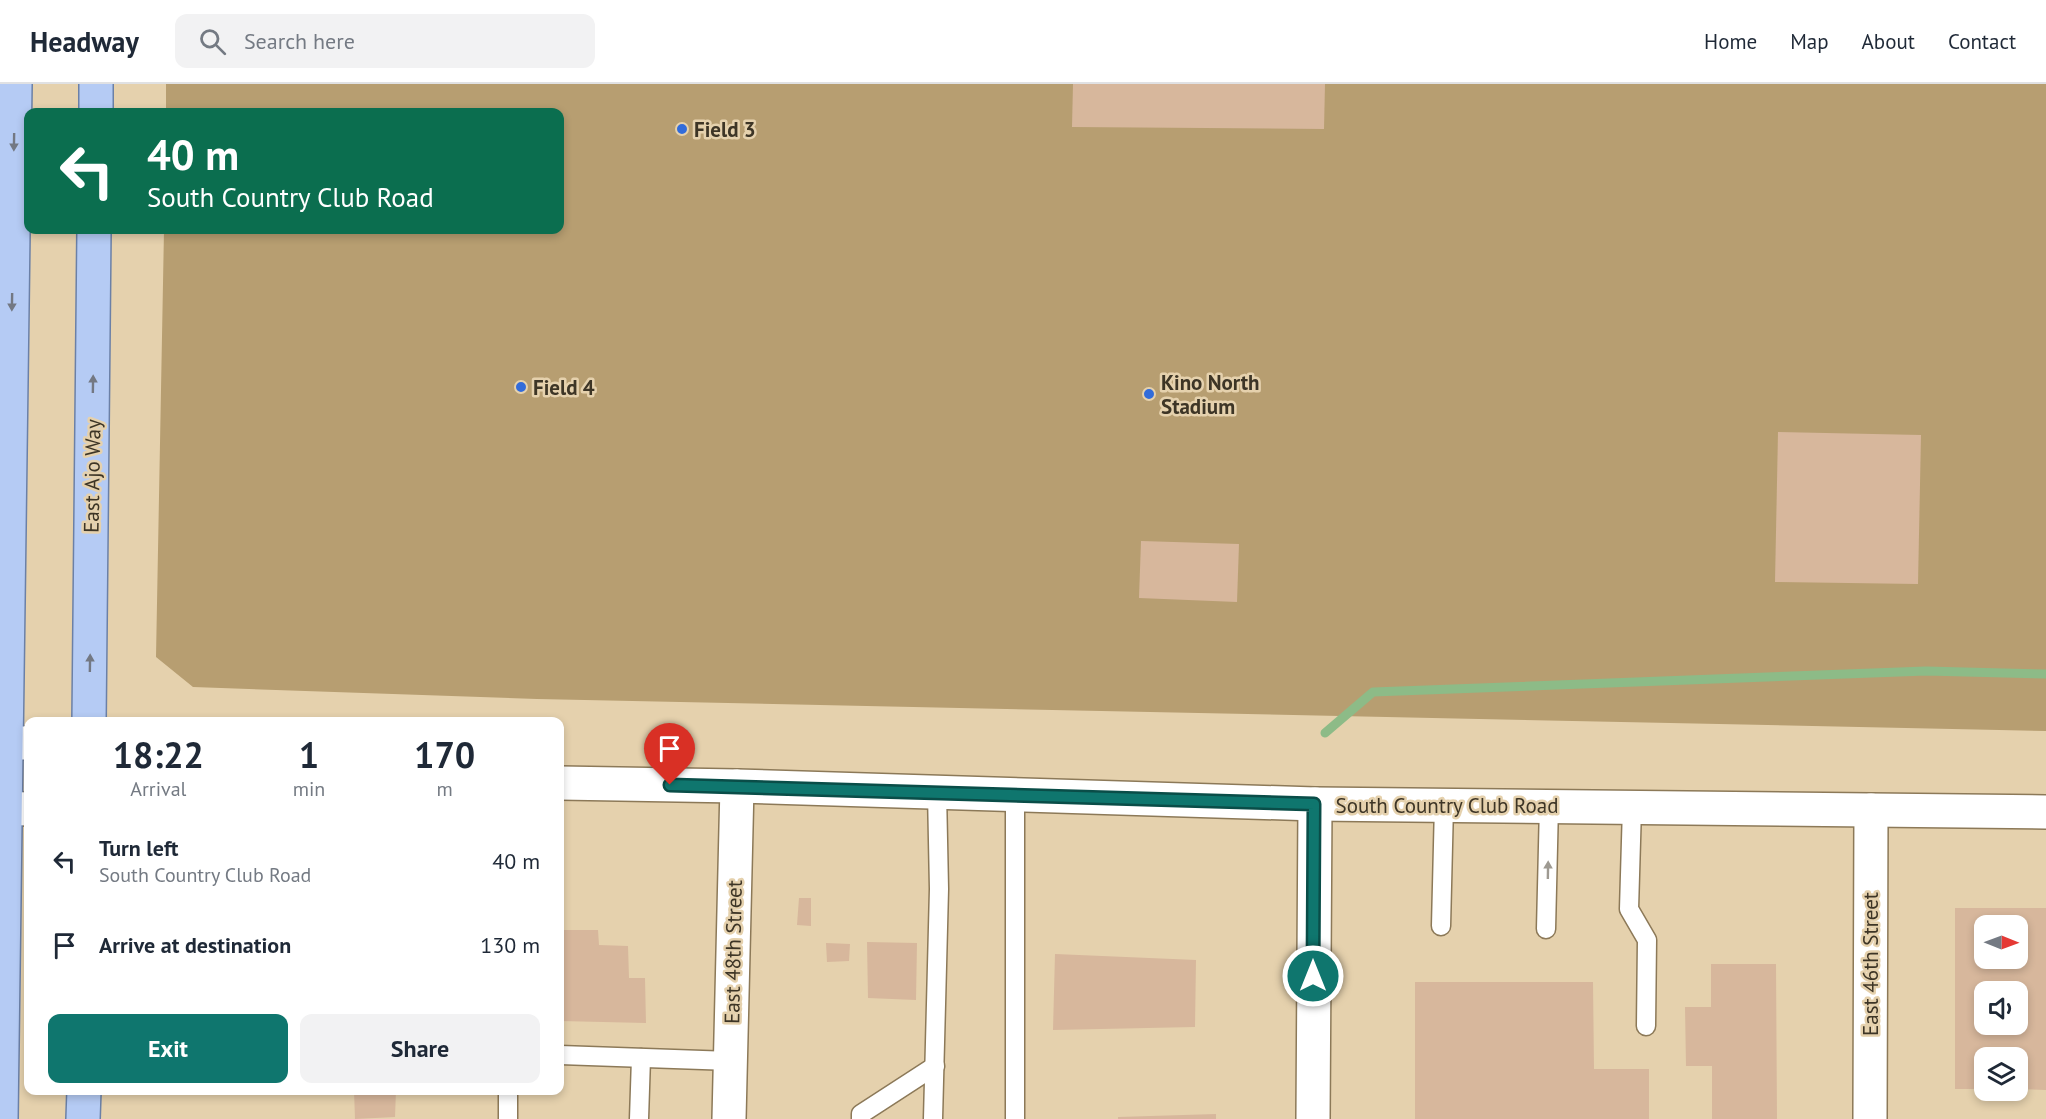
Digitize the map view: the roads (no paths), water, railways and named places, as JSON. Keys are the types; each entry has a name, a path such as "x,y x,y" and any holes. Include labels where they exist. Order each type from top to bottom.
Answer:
{"main road":[{"path":"1,1119 2,947 11,809 12,743 15,84"},
{"path":"96,84 96,108"},
{"name":"East Ajo Way","path":"89,717 94,234"},
{"path":"83,1119 84,1095"}],"street":[{"name":"South Country Club Road","path":"564,783 737,786 1314,804 2046,812"},
{"name":"East 48th Street","path":"729,1119 737,786"},
{"path":"1312,1119 1314,804"},
{"name":"East 46th Street","path":"1870,1119 1871,810"}],"lane":[{"path":"933,1119 939,889 937,792"},
{"path":"1015,795 1015,1119"},
{"path":"1441,926 1444,806"},
{"path":"1546,928 1549,806"},
{"path":"1632,807 1629,909 1647,940 1646,1026"},
{"path":"564,1055 731,1061"},
{"path":"639,1119 641,1058"},
{"path":"861,1119 861,1114 935,1066"},
{"path":"508,1095 508,1119"}],"waterway":[{"path":"1325,733 1373,692 1926,671 2046,674"}],"place":[{"name":"Field 3","path":"682,129"},
{"name":"Field 4","path":"521,387"},
{"name":"Kino North Stadium","path":"1149,394"}]}
